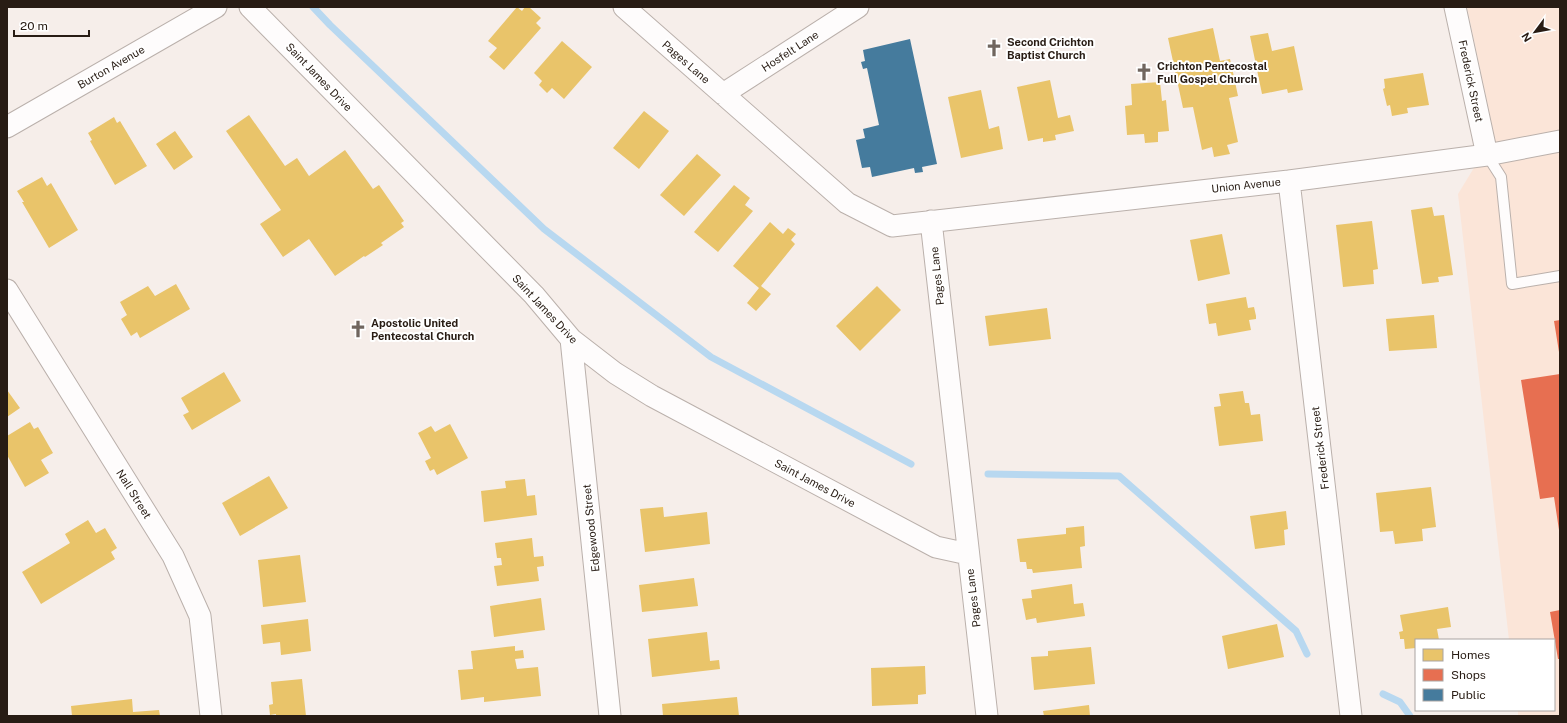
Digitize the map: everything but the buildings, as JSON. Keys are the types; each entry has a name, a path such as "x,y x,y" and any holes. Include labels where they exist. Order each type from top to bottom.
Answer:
{"street":[{"name":"Burton Avenue","path":"7,127 216,7"},
{"name":"Saint James Drive","path":"250,7 534,295 571,340 615,373 652,396 936,547 968,554"},
{"name":"Pages Lane","path":"624,7 847,203 892,226 931,221 987,716"},
{"name":"Hosfelt Lane","path":"723,94 858,7"},
{"name":"Frederick Street","path":"1455,7 1487,155"},
{"name":"Union Avenue","path":"931,221 1289,181 1487,155 1560,141"},
{"name":"Frederick Street","path":"1289,181 1351,716"},
{"name":"Nall Street","path":"7,290 173,556 200,616 211,716"},
{"name":"Edgewood Street","path":"571,340 610,716"}],"lane":[{"path":"1487,155 1501,177 1512,284 1560,276"}],"shaded area":[{"path":"1467,7 1560,7 1560,716 1518,716 1518,711 1555,711 1555,639 1509,639 1458,194 1494,135"}],"waterway":[{"path":"313,7 544,229 711,357 911,464"},
{"path":"988,474 1119,476 1296,631 1307,654"},
{"path":"1383,694 1400,702 1410,716"}],"place":[{"name":"Second Crichton Baptist Church","path":"994,48"},
{"name":"Crichton Pentecostal Full Gospel Church","path":"1144,72"},
{"name":"Apostolic United Pentecostal Church","path":"358,329"}]}
